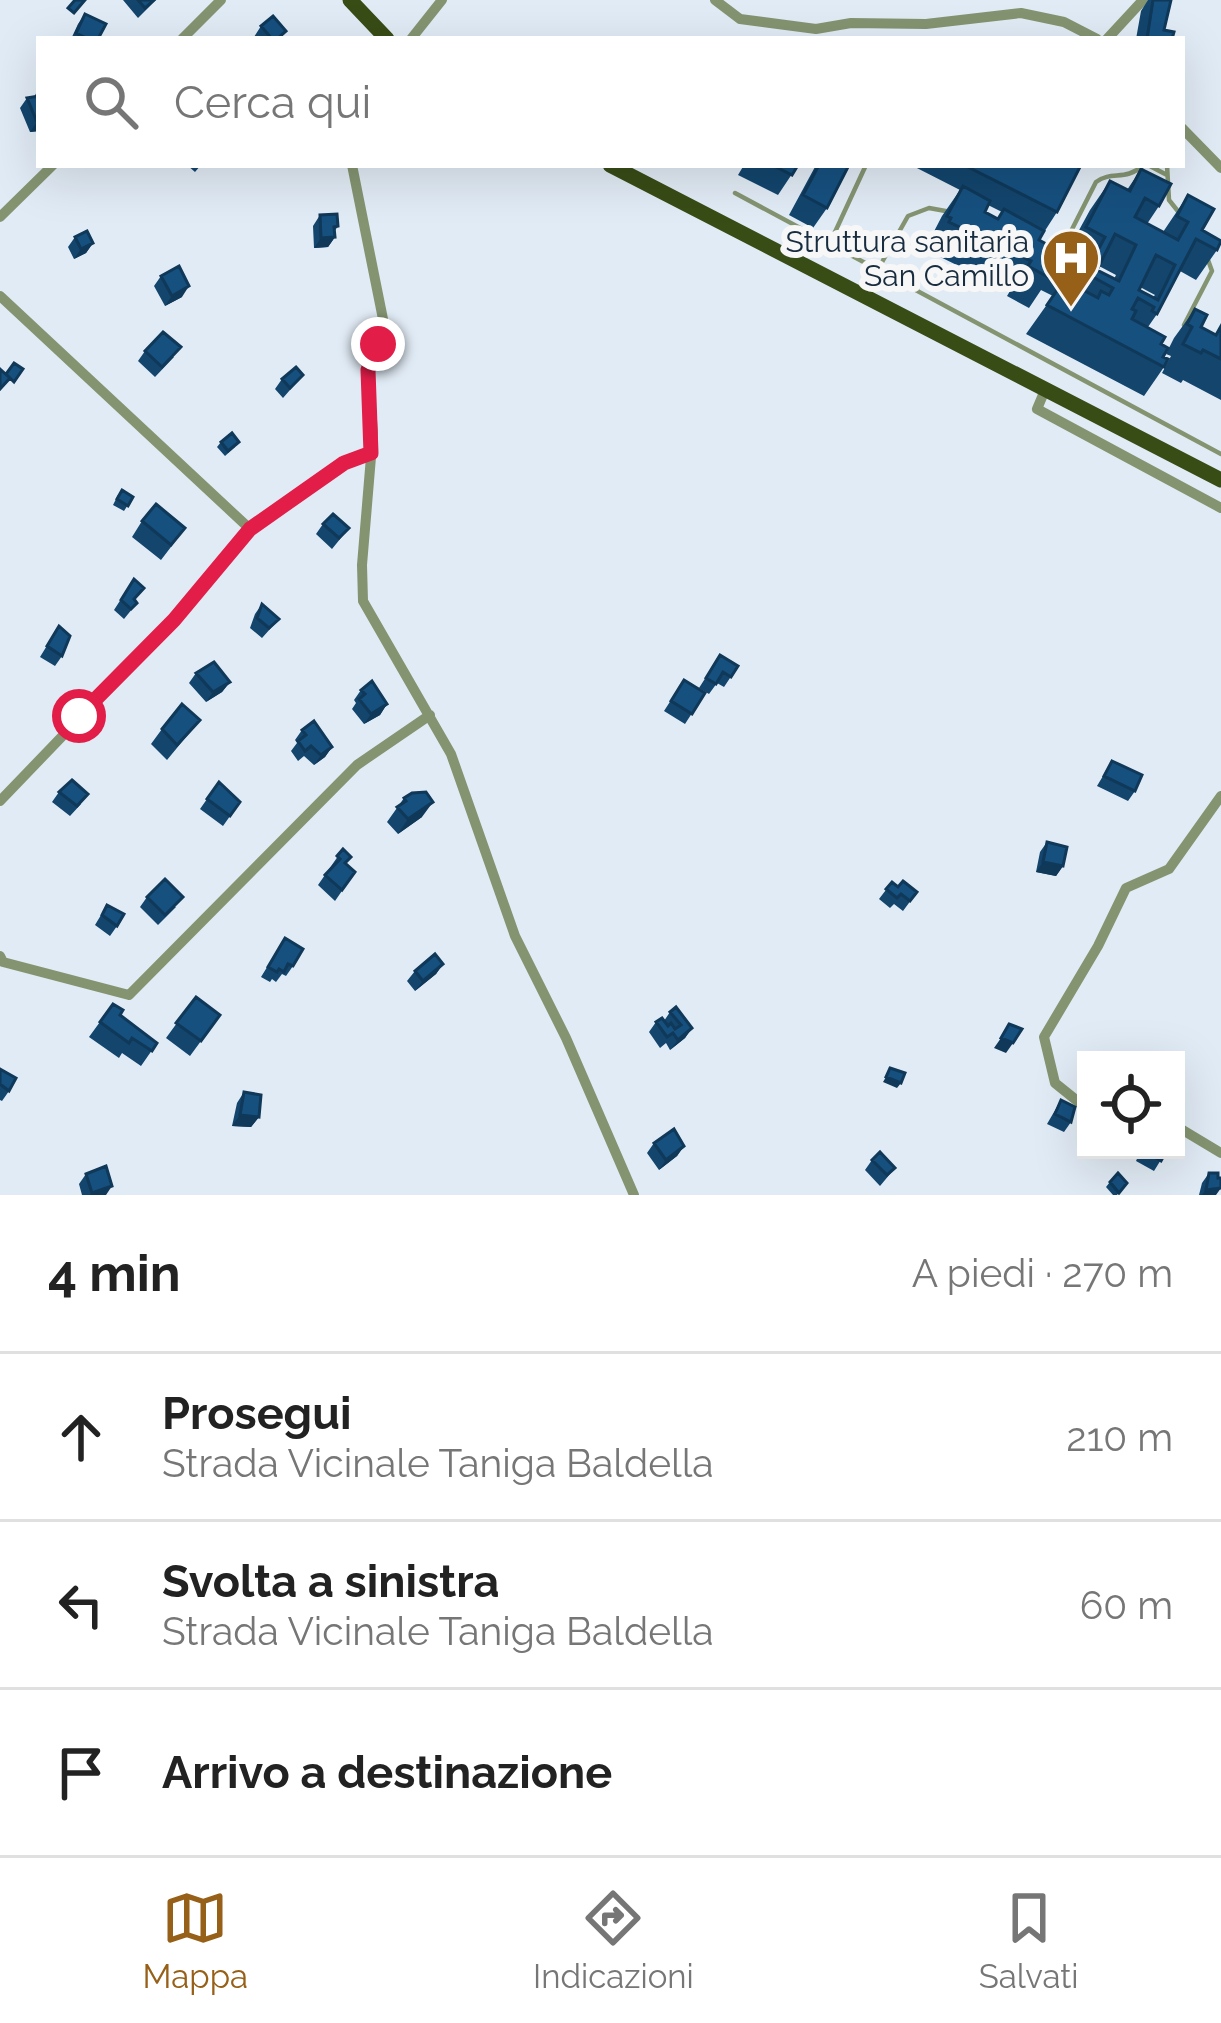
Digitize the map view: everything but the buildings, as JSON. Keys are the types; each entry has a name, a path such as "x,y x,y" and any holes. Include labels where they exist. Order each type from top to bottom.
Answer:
{"main road":[{"path":"350,0 381,34"},
{"path":"616,168 1221,480"}],"street":[{"path":"185,36 221,0"},
{"path":"413,36 442,0"},
{"path":"715,0 740,19 816,29 1021,14 1064,22 1091,36"},
{"path":"1110,36 1143,0"},
{"path":"1185,131 1221,168"},
{"path":"0,217 50,168"},
{"path":"353,168 383,319 368,370 371,453 363,601 451,754 515,936 566,1038 634,1195"},
{"path":"0,296 250,529"},
{"path":"1045,390 1037,409 1221,508"},
{"path":"0,801 174,620 250,529 344,463 371,453"},
{"path":"0,956 3,962 129,994 358,765 430,715"},
{"path":"1077,1101 1054,1083 1044,1037 1126,888 1169,869 1221,796"},
{"path":"1185,1131 1221,1153"}],"lane":[{"path":"829,245 865,168"},
{"path":"1065,244 1096,182 1103,177 1126,177 1141,168"},
{"path":"1152,168 1167,175"},
{"path":"1167,168 1169,200 1190,225"},
{"path":"735,193 1221,454"},
{"path":"877,271 908,216 942,208 961,218"},
{"path":"1181,333 1211,271 1206,254"}],"place":[{"name":"Struttura sanitaria San Camillo","path":"1071,309"}],"route":[{"path":"79,716 174,620 250,529 344,463 371,453 368,370 378,344"}]}
